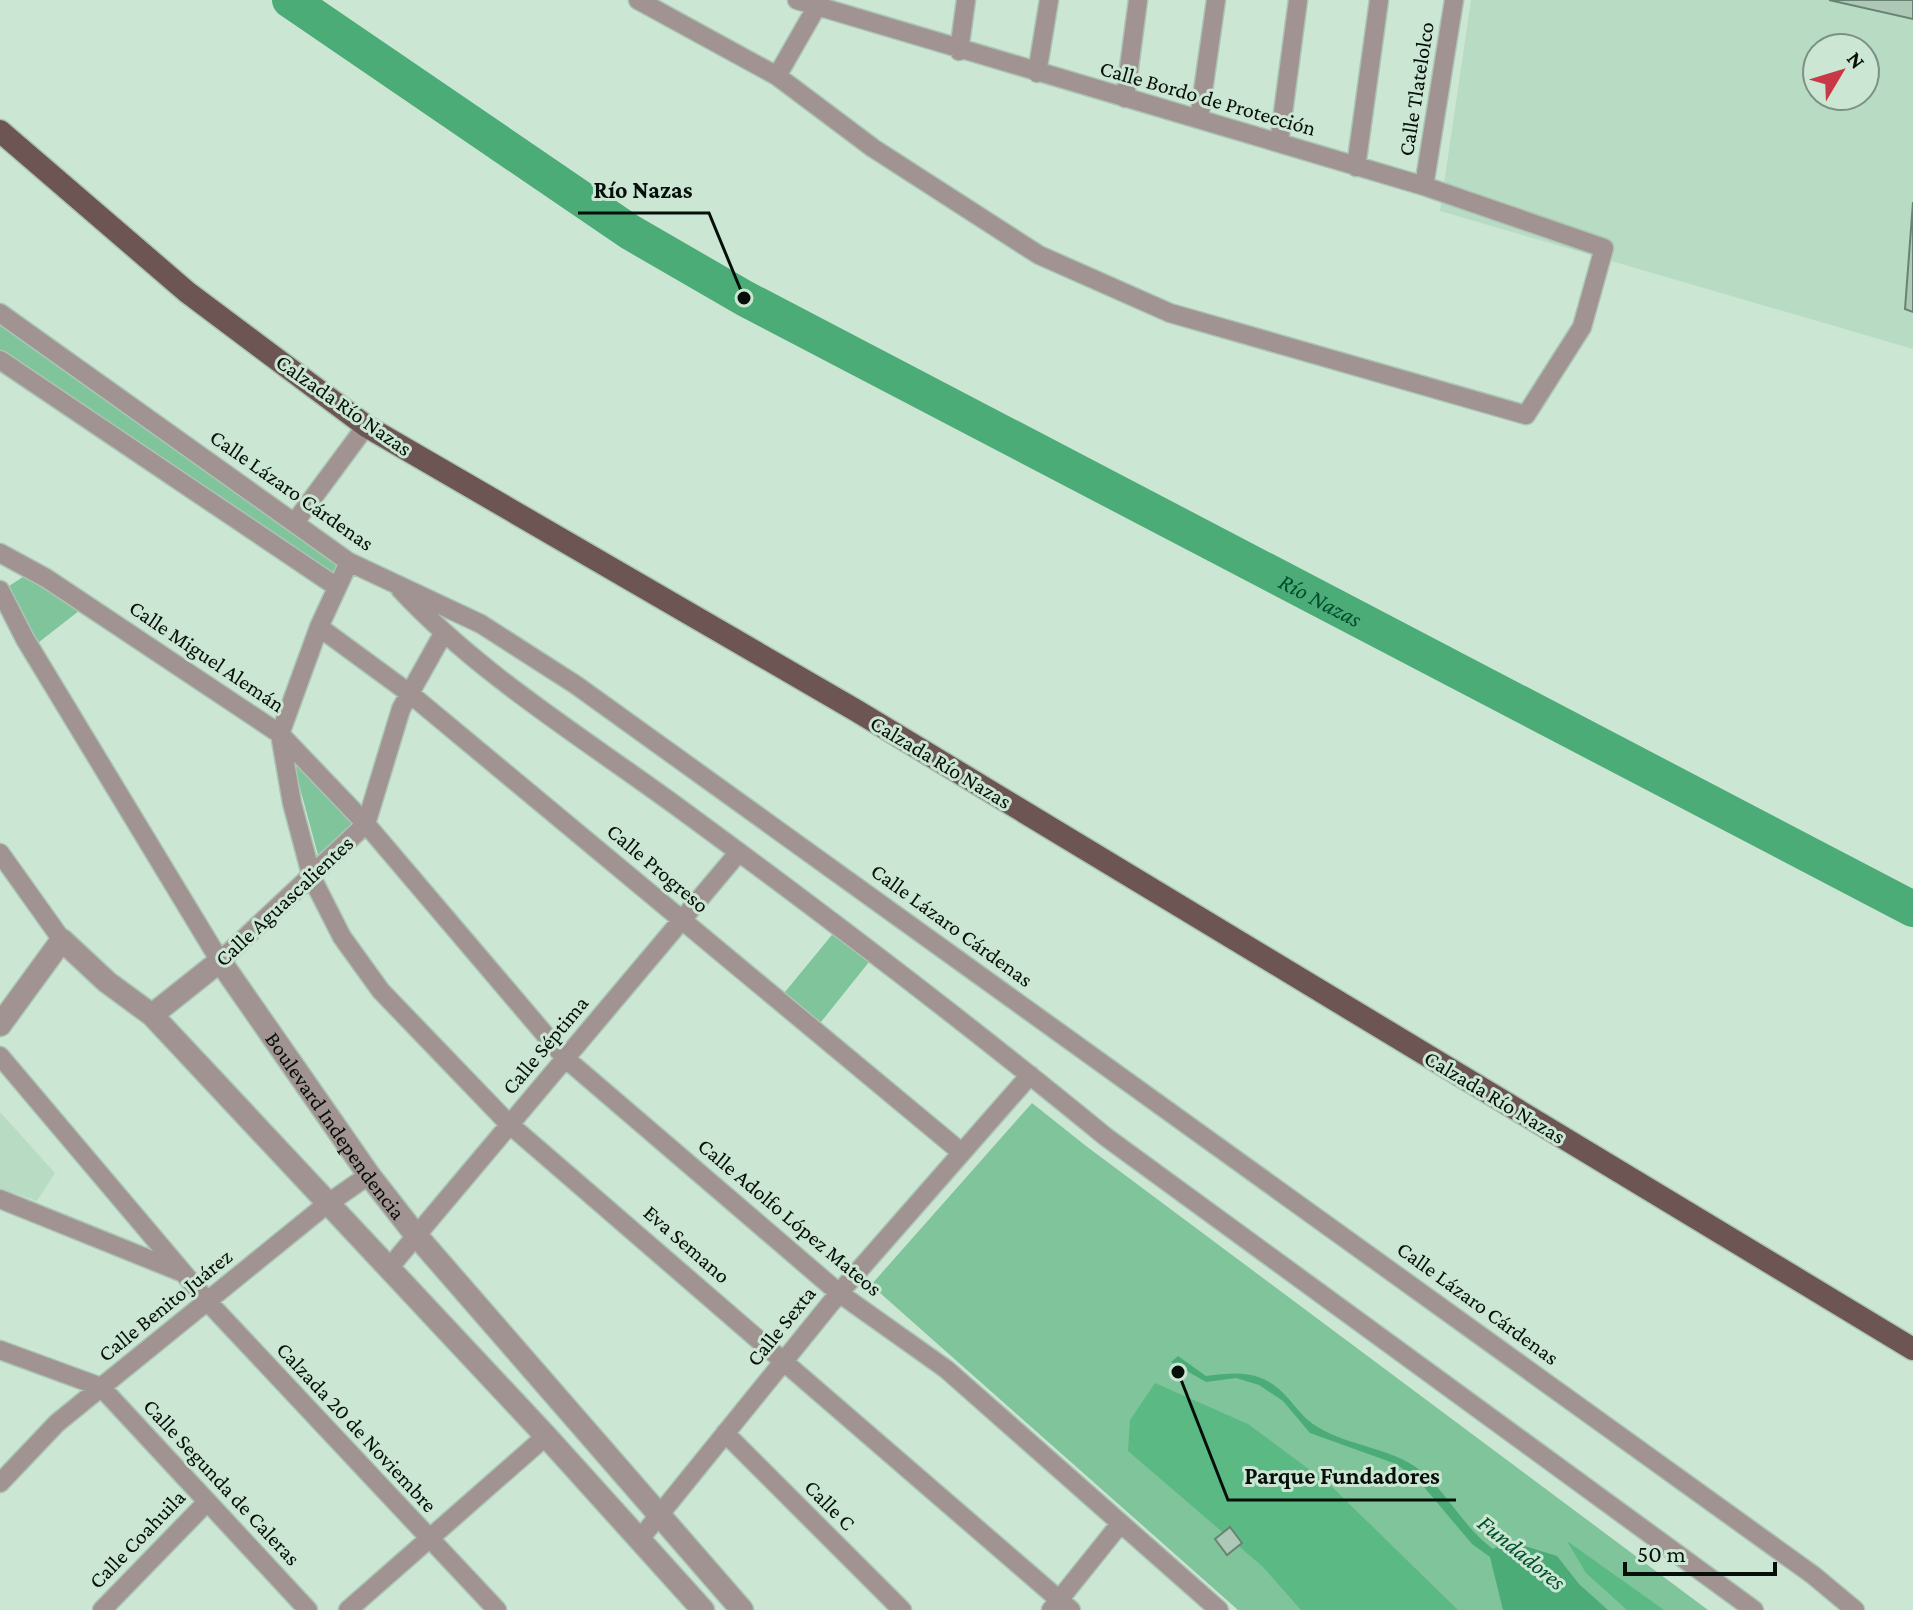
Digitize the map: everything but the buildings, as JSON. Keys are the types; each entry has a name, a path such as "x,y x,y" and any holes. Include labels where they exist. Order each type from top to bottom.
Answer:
{"main road":[{"name":"Calzada Río Nazas","path":"0,131 187,292 366,426 857,711 1913,1349"}],"street":[{"path":"638,0 777,76 816,8"},
{"name":"Calle Bordo de Protección","path":"777,76 873,148 1039,255 1170,313 1526,415 1582,327 1604,248 1424,186 959,51 853,7 816,8 797,0"},
{"path":"959,51 966,0"},
{"path":"1037,73 1049,0"},
{"path":"1125,98 1138,0"},
{"path":"1199,119 1216,0"},
{"path":"1279,143 1298,0"},
{"path":"1356,167 1379,0"},
{"name":"Calle Tlatelolco","path":"1424,186 1454,0"},
{"name":"Calle Lázaro Cárdenas","path":"0,313 349,562 481,624 576,685 1458,1317 1813,1575 1855,1610"},
{"path":"0,360 337,587"},
{"path":"295,522 366,426"},
{"name":"Calle Miguel Alemán","path":"0,553 46,578 280,734 366,824"},
{"path":"280,734 319,627 349,562"},
{"path":"398,587 443,634 739,852 1106,1137 1754,1610"},
{"name":"Boulevard Independencia","path":"0,590 25,639 220,961 369,1175 415,1234 735,1602"},
{"name":"Calle Progreso","path":"319,627 409,693 961,1152"},
{"name":"Calle Aguascalientes","path":"152,1015 220,961 312,878 366,824 390,737 409,693 443,634"},
{"name":"Eva Semano","path":"280,734 292,803 312,878 342,937 381,991 509,1124 785,1360 1061,1607"},
{"name":"Calle Adolfo López Mateos","path":"366,824 565,1058 839,1293 946,1369 1219,1610"},
{"name":"Calle Séptima","path":"389,1268 739,852"},
{"path":"0,853 62,940 107,982 152,1015 546,1436 703,1610"},
{"path":"0,1025 62,940"},
{"name":"Calzada 20 de Noviembre","path":"0,1056 208,1302 497,1610"},
{"name":"Calle Sexta","path":"639,1540 839,1293 1030,1075"},
{"name":"Calle Benito Juárez","path":"0,1483 57,1423 327,1204 369,1175"},
{"name":"Calzada 20 de Noviembre","path":"0,1199 184,1273"},
{"path":"0,1350 101,1387"},
{"name":"Calle Segunda de Caleras","path":"101,1387 308,1610"},
{"name":"Calle C","path":"725,1433 902,1610"},
{"path":"348,1610 546,1436"},
{"name":"Calle Coahuila","path":"102,1610 207,1502"},
{"path":"1061,1607 1120,1524"},
{"path":"711,1610 735,1602"}],"shaded area":[{"path":"1471,0 1913,0 1913,349 1440,211"},
{"path":"0,315 342,559 331,581 0,359"},
{"path":"29,573 84,607 34,646 6,588"},
{"path":"290,751 356,821 318,855"},
{"path":"836,930 873,957 817,1027 780,998"},
{"path":"1032,1103 1708,1610 1238,1610 871,1285"},
{"path":"0,1112 55,1173 37,1201 0,1188"},
{"path":"1155,1383 1248,1424 1330,1485 1458,1610 1301,1610 1263,1567 1128,1451 1130,1420"},
{"path":"1567,1541 1664,1610 1627,1610 1586,1573"}],"water":[{"name":"Fundadores","path":"1178,1356 1206,1376 1241,1374 1261,1378 1278,1388 1316,1426 1415,1466 1493,1549 1509,1541 1557,1556 1579,1584 1608,1610 1503,1610 1490,1557 1472,1544 1418,1480 1396,1464 1310,1433 1283,1401 1259,1385 1236,1378 1206,1382 1171,1362"}],"waterway":[{"name":"Río Nazas","path":"290,0 630,232 744,298 1913,909"}],"place":[{"name":"Río Nazas","path":"744,298"},
{"name":"Parque Fundadores","path":"1178,1372"}]}
